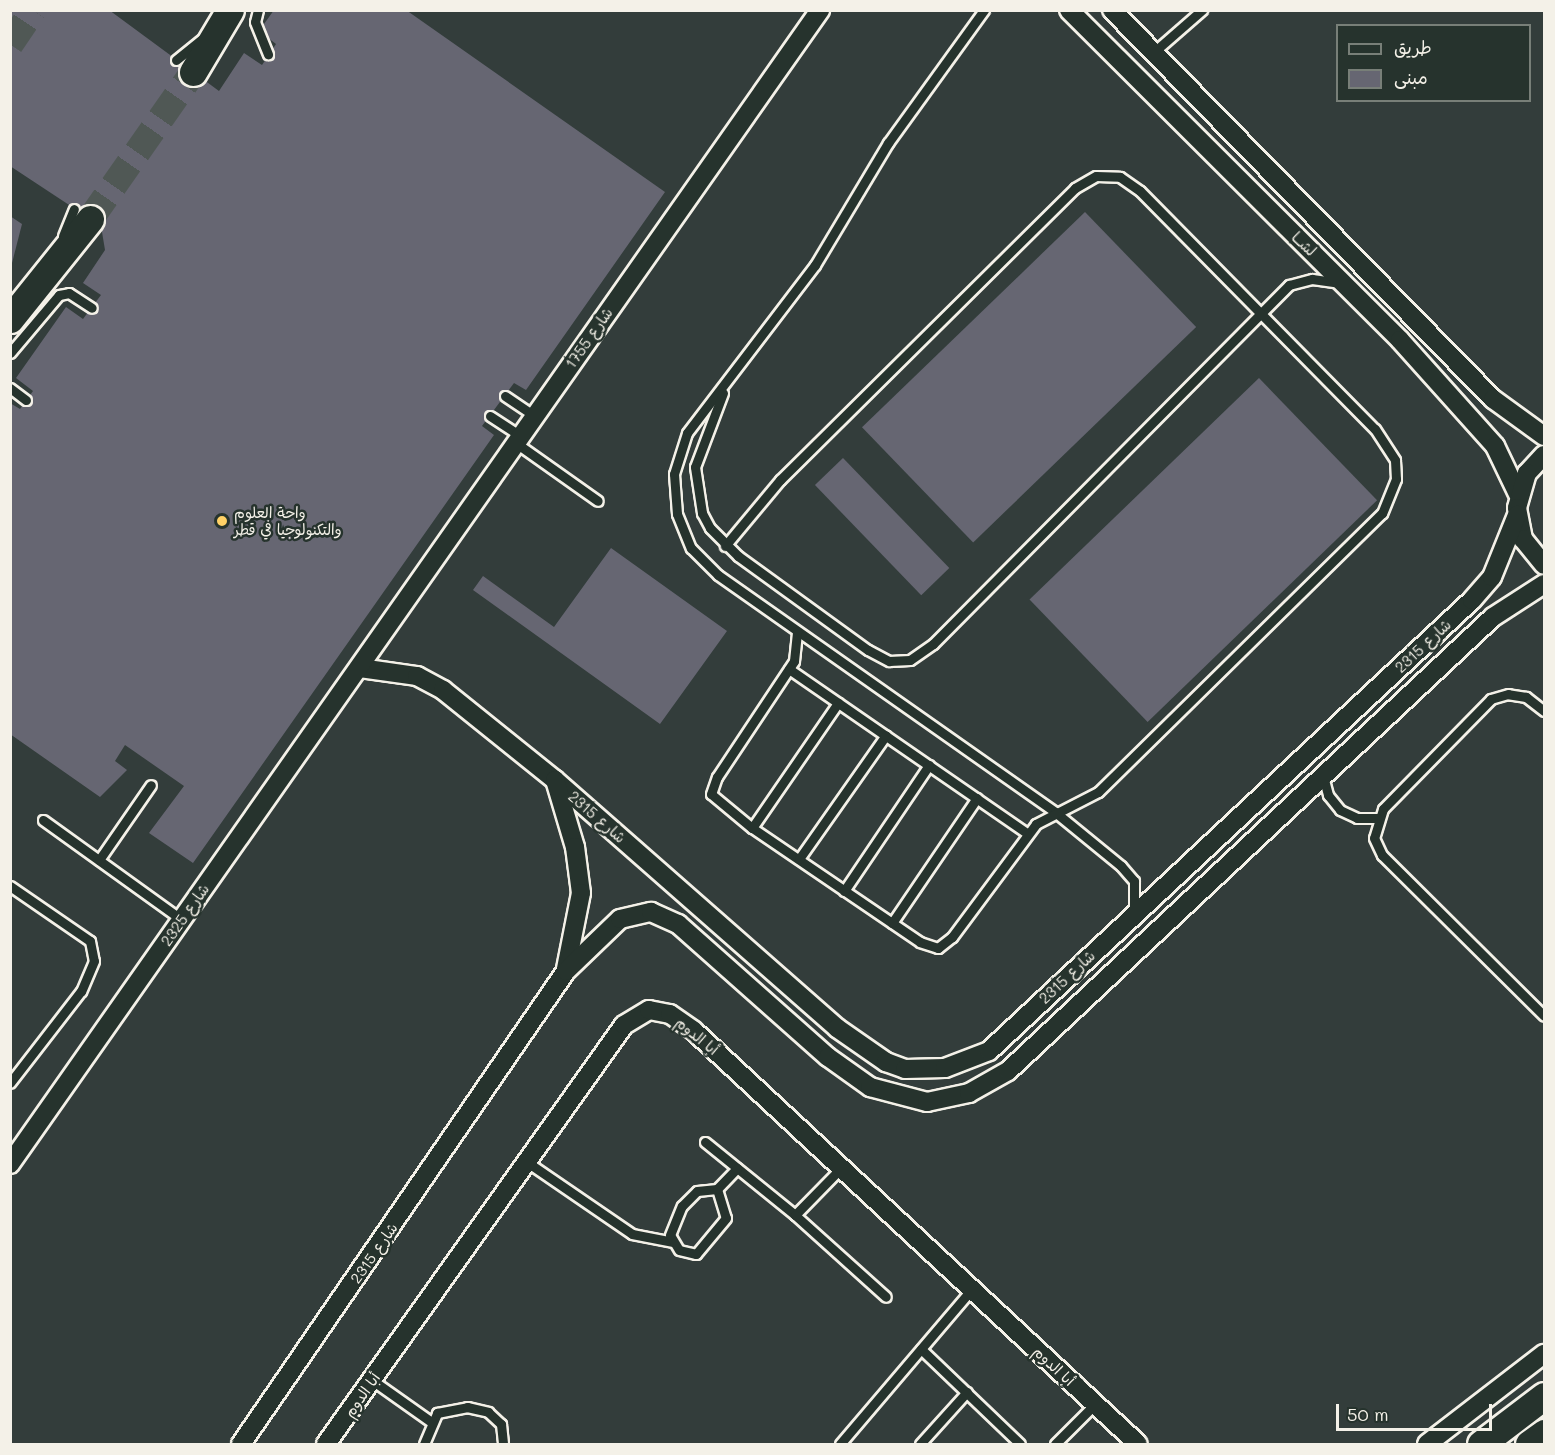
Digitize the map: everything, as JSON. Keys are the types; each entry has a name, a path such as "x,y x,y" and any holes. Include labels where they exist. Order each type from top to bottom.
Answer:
{"street":[{"name":"شارع 1755","path":"360,668 820,10"},
{"name":"لشــا","path":"1069,10 1347,285 1495,446 1518,494"},
{"name":"لشــا","path":"1112,10 1493,399 1545,436"},
{"path":"184,66 224,21"},
{"path":"10,319 54,264 82,214"},
{"path":"1545,455 1527,473 1518,494 1517,515 1523,539 1545,565"},
{"name":"شارع 2315","path":"360,668 426,679 555,780 837,1028 905,1069 945,1068 989,1051 1472,600 1492,577 1517,515"},
{"name":"شارع 2315","path":"241,1444 566,971 620,919 651,912 678,924 828,1057 870,1087 910,1100 947,1099 1008,1071 1492,617 1545,584"},
{"name":"شارع 2325","path":"10,1164 360,668"},
{"name":"شارع 2315","path":"555,780 575,847 581,893 566,971"},
{"name":"أبا الدوم","path":"326,1444 624,1025 650,1010 670,1014 694,1031 1138,1444"},
{"path":"1426,1444 1545,1354"},
{"path":"1481,1444 1545,1396"},
{"path":"1529,1444 1545,1433"}],"lane":[{"path":"258,10 255,22 268,55"},
{"path":"984,10 888,143 815,265 728,382 699,415 677,454 677,514 702,561 797,631 1055,812 1127,872 1136,889 1134,914"},
{"path":"1154,52 1203,11"},
{"path":"725,546 780,480 1085,180 1108,175 1131,183 1387,443 1396,478 1392,497 1382,513 1098,792 1055,812 1027,833 946,944 928,947 716,802 712,785 798,653 797,631"},
{"path":"728,382 695,467 702,513 725,546 868,650 889,661 910,660 933,644 1289,285 1311,279 1347,285"},
{"path":"10,352 59,296 69,293 92,308"},
{"path":"10,388 26,400"},
{"path":"505,396 534,416"},
{"path":"490,416 598,501"},
{"path":"789,669 1027,833"},
{"path":"1545,711 1526,697 1508,694 1491,699 1377,818 1374,838 1382,855 1545,1016"},
{"path":"752,828 838,703"},
{"path":"800,859 886,735"},
{"path":"844,891 929,765"},
{"path":"1323,776 1328,795 1340,810 1377,818"},
{"path":"99,860 152,785"},
{"path":"892,923 977,798"},
{"path":"43,820 182,920"},
{"path":"10,886 90,940 94,961 81,992 10,1083"},
{"path":"705,1142 795,1215 886,1297"},
{"path":"527,1162 632,1234 673,1242 686,1254 696,1254 726,1218 717,1189"},
{"path":"795,1215 842,1167"},
{"path":"673,1242 673,1222 682,1206 697,1191 717,1189 737,1168"},
{"path":"840,1444 972,1289"},
{"path":"921,1349 1020,1444"},
{"path":"372,1380 430,1421"},
{"path":"920,1444 967,1392"},
{"path":"1055,1444 1095,1404"},
{"path":"424,1444 430,1421 445,1409 488,1412 501,1424 503,1444"}],"building":[{"name":"واحة العلوم والتكنولوجيا في قطر","path":"10,10 109,10 219,91 244,53 262,65 276,44 259,31 274,10 406,10 665,192 526,390 514,383 482,426 494,435 193,863 149,833 184,786 125,745 115,761 127,770 100,797 10,734 10,403 20,409 33,391 16,378 66,307 83,319 101,295 83,283 105,250 101,226 10,166"},
{"path":"1085,212 1196,327 973,542 862,427"},
{"path":"10,216 22,224 11,267 10,267"},
{"path":"1259,378 1377,500 1148,722 1030,600"},
{"path":"843,458 949,568 921,595 815,485"},
{"path":"611,548 727,631 660,724 473,590 483,576 554,627"}],"tunnel":[{"path":"10,44 33,10"},
{"path":"90,219 193,72"}],"place":[{"name":"واحة العلوم والتكنولوجيا في قطر","path":"222,521"}]}
